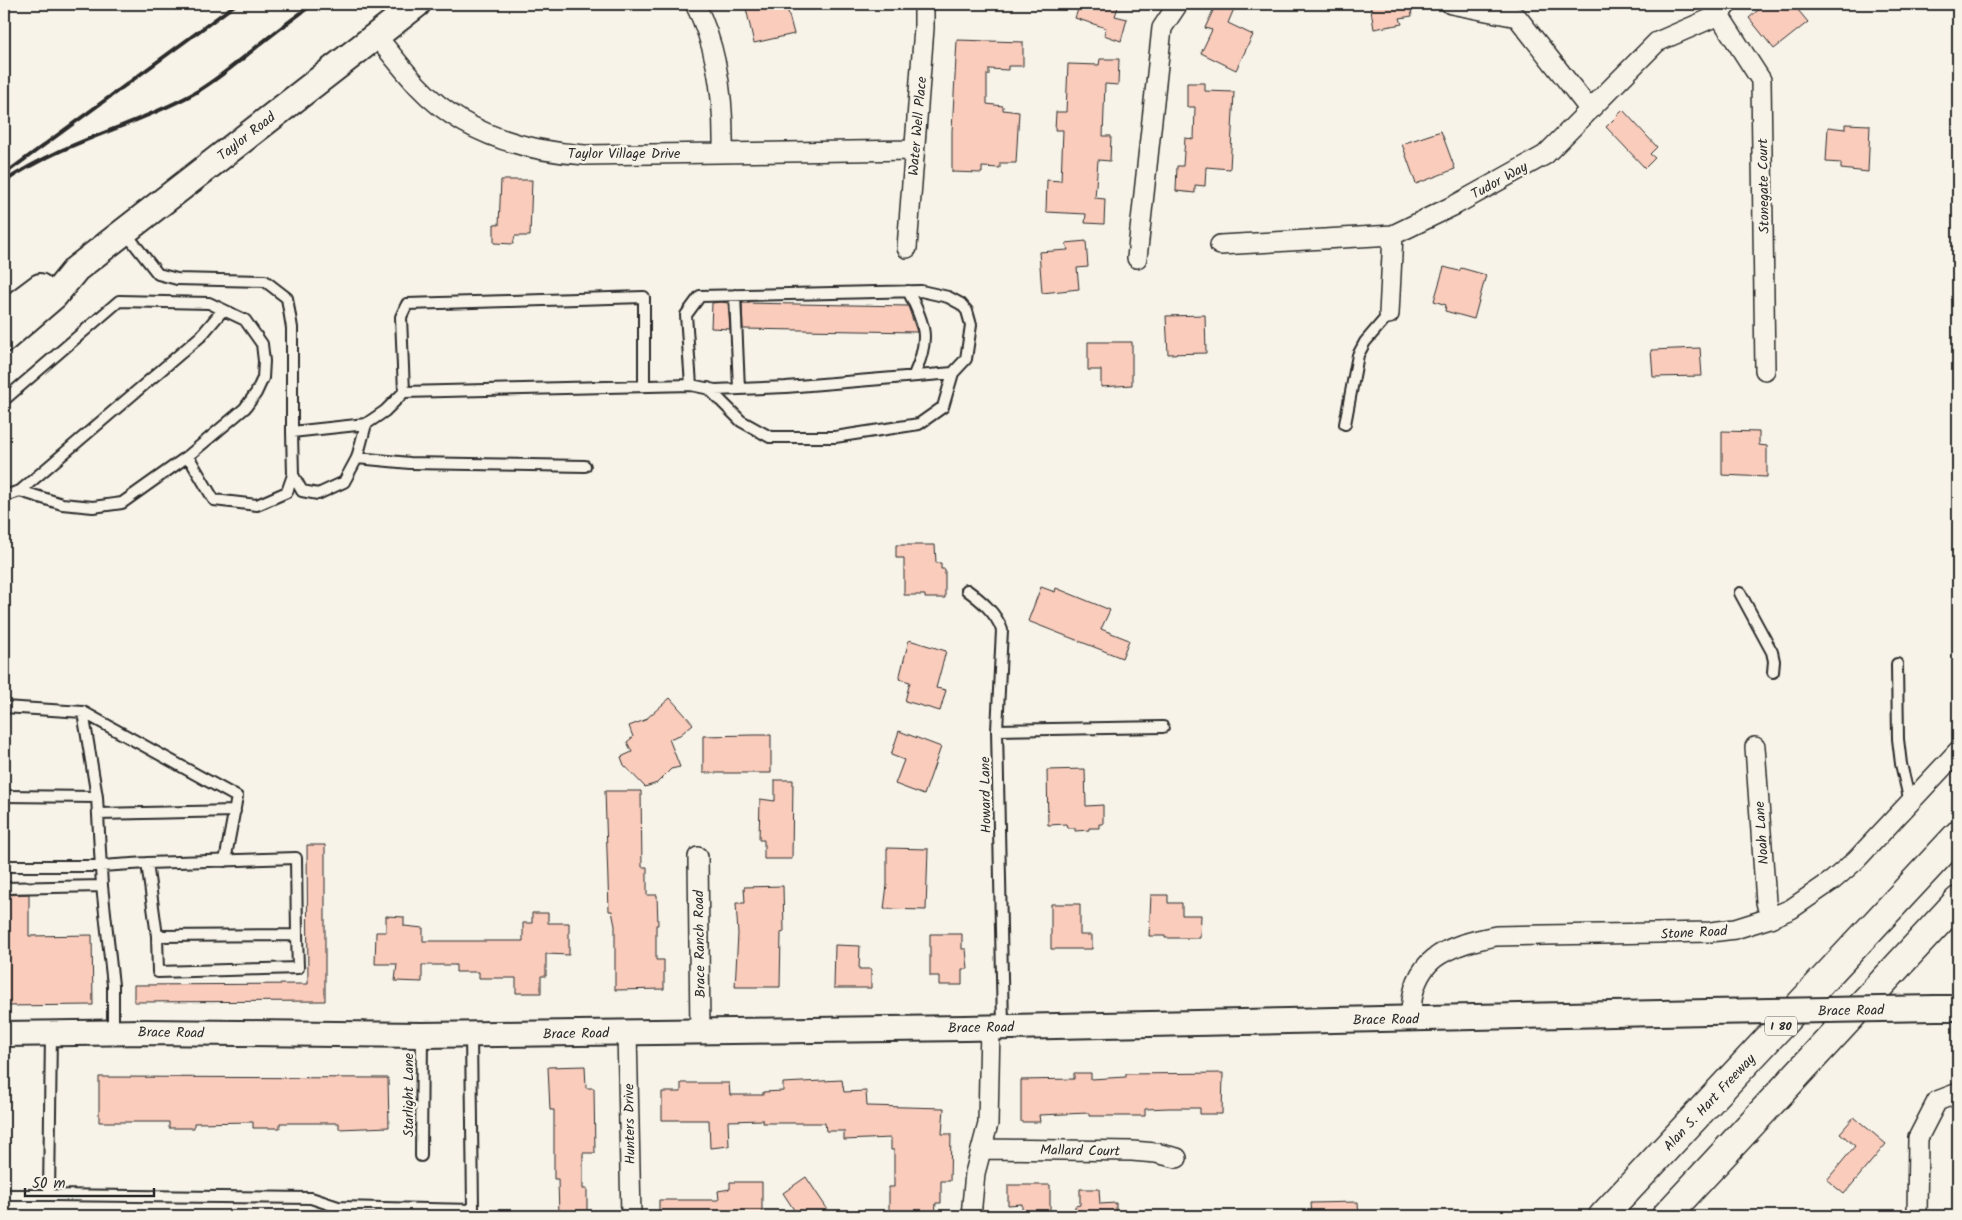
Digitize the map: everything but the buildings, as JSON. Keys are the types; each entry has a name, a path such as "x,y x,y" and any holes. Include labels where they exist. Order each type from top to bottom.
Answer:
{"highway":[{"name":"Alan S. Hart Freeway","path":"1603,1216 1958,835"},
{"path":"1666,1216 1958,901"}],"main road":[{"name":"Taylor Road","path":"4,339 54,296 76,269 417,4"},
{"name":"Taylor Road","path":"4,314 48,281 76,269"}],"street":[{"path":"696,4 706,28 718,77 723,126 722,152"},
{"name":"Water Well Place","path":"907,248 924,28 924,4"},
{"path":"1137,258 1162,28 1178,4"},
{"path":"1451,4 1517,10 1590,110"},
{"name":"Tudor Way","path":"1220,245 1393,235 1455,205 1545,155 1657,42 1723,9"},
{"name":"Stonegate Court","path":"1723,9 1761,80 1765,370"},
{"name":"Taylor Village Drive","path":"376,36 418,86 440,106 486,134 506,142 548,152 575,154 914,150"},
{"path":"1390,314 1393,235"},
{"name":"Noah Lane","path":"1754,747 1766,902 1770,918"},
{"name":"Stone Road","path":"1411,1018 1411,999 1415,984 1424,967 1440,954 1467,942 1496,936 1711,932 1735,929 1791,909 1833,880 1856,860 1958,751"},
{"name":"Brace Ranch Road","path":"698,857 700,1031"},
{"name":"Brace Road","path":"4,1034 114,1032 422,1035 1947,1008"},
{"path":"971,1216 972,1192 988,1124 996,1026"},
{"name":"Hunters Drive","path":"627,1032 631,1216"},
{"path":"1917,1216 1918,1138 1937,1101 1958,1093"},
{"name":"Mallard Court","path":"982,1149 1132,1151 1156,1153 1177,1158"}],"lane":[{"path":"124,231 158,274 177,279 265,281 287,298 292,328 293,475 287,492 257,505 214,500 188,456"},
{"path":"908,291 918,311 925,332 922,357 914,375"},
{"path":"691,385 686,315 700,296 921,291 948,296 961,304 967,312 971,325 966,359 953,373 943,407 919,424 835,437 770,438 741,421 708,388"},
{"path":"735,295 739,389"},
{"path":"404,392 401,318 407,304 644,297 644,386"},
{"path":"4,400 119,301 208,303 245,320 262,344 263,378 256,393 245,408 188,456 122,503 93,507 62,504 20,492"},
{"path":"4,496 20,492 201,336 223,310"},
{"path":"1344,424 1358,354 1365,342 1390,314"},
{"path":"292,432 366,424 385,411 404,392 691,385 708,388 739,389 786,387 953,373"},
{"path":"293,475 302,491 318,494 344,482 357,458 366,424"},
{"path":"357,458 410,463 585,466"},
{"name":"Howard Lane","path":"967,590 998,618 1002,630 998,730 996,1026"},
{"path":"1740,593 1772,652 1774,661 1773,672"},
{"path":"1896,664 1898,739 1901,764 1910,802"},
{"path":"4,707 83,712 238,797 225,861"},
{"path":"83,712 97,797 102,886 113,985 114,1032"},
{"path":"998,730 1164,727"},
{"path":"4,796 97,797"},
{"path":"98,814 235,811"},
{"path":"4,866 101,866 147,863 296,858 298,968 158,972 157,936 147,863"},
{"path":"4,888 102,886"},
{"path":"157,936 297,935"},
{"path":"50,1195 51,1033"},
{"path":"4,1195 311,1198 338,1212 473,1213 471,1034"},
{"name":"Starlight Lane","path":"421,1156 422,1035"}],"railway":[{"path":"10,170 236,4"},
{"path":"4,182 49,156 168,107 191,95 223,74 313,4"}]}
